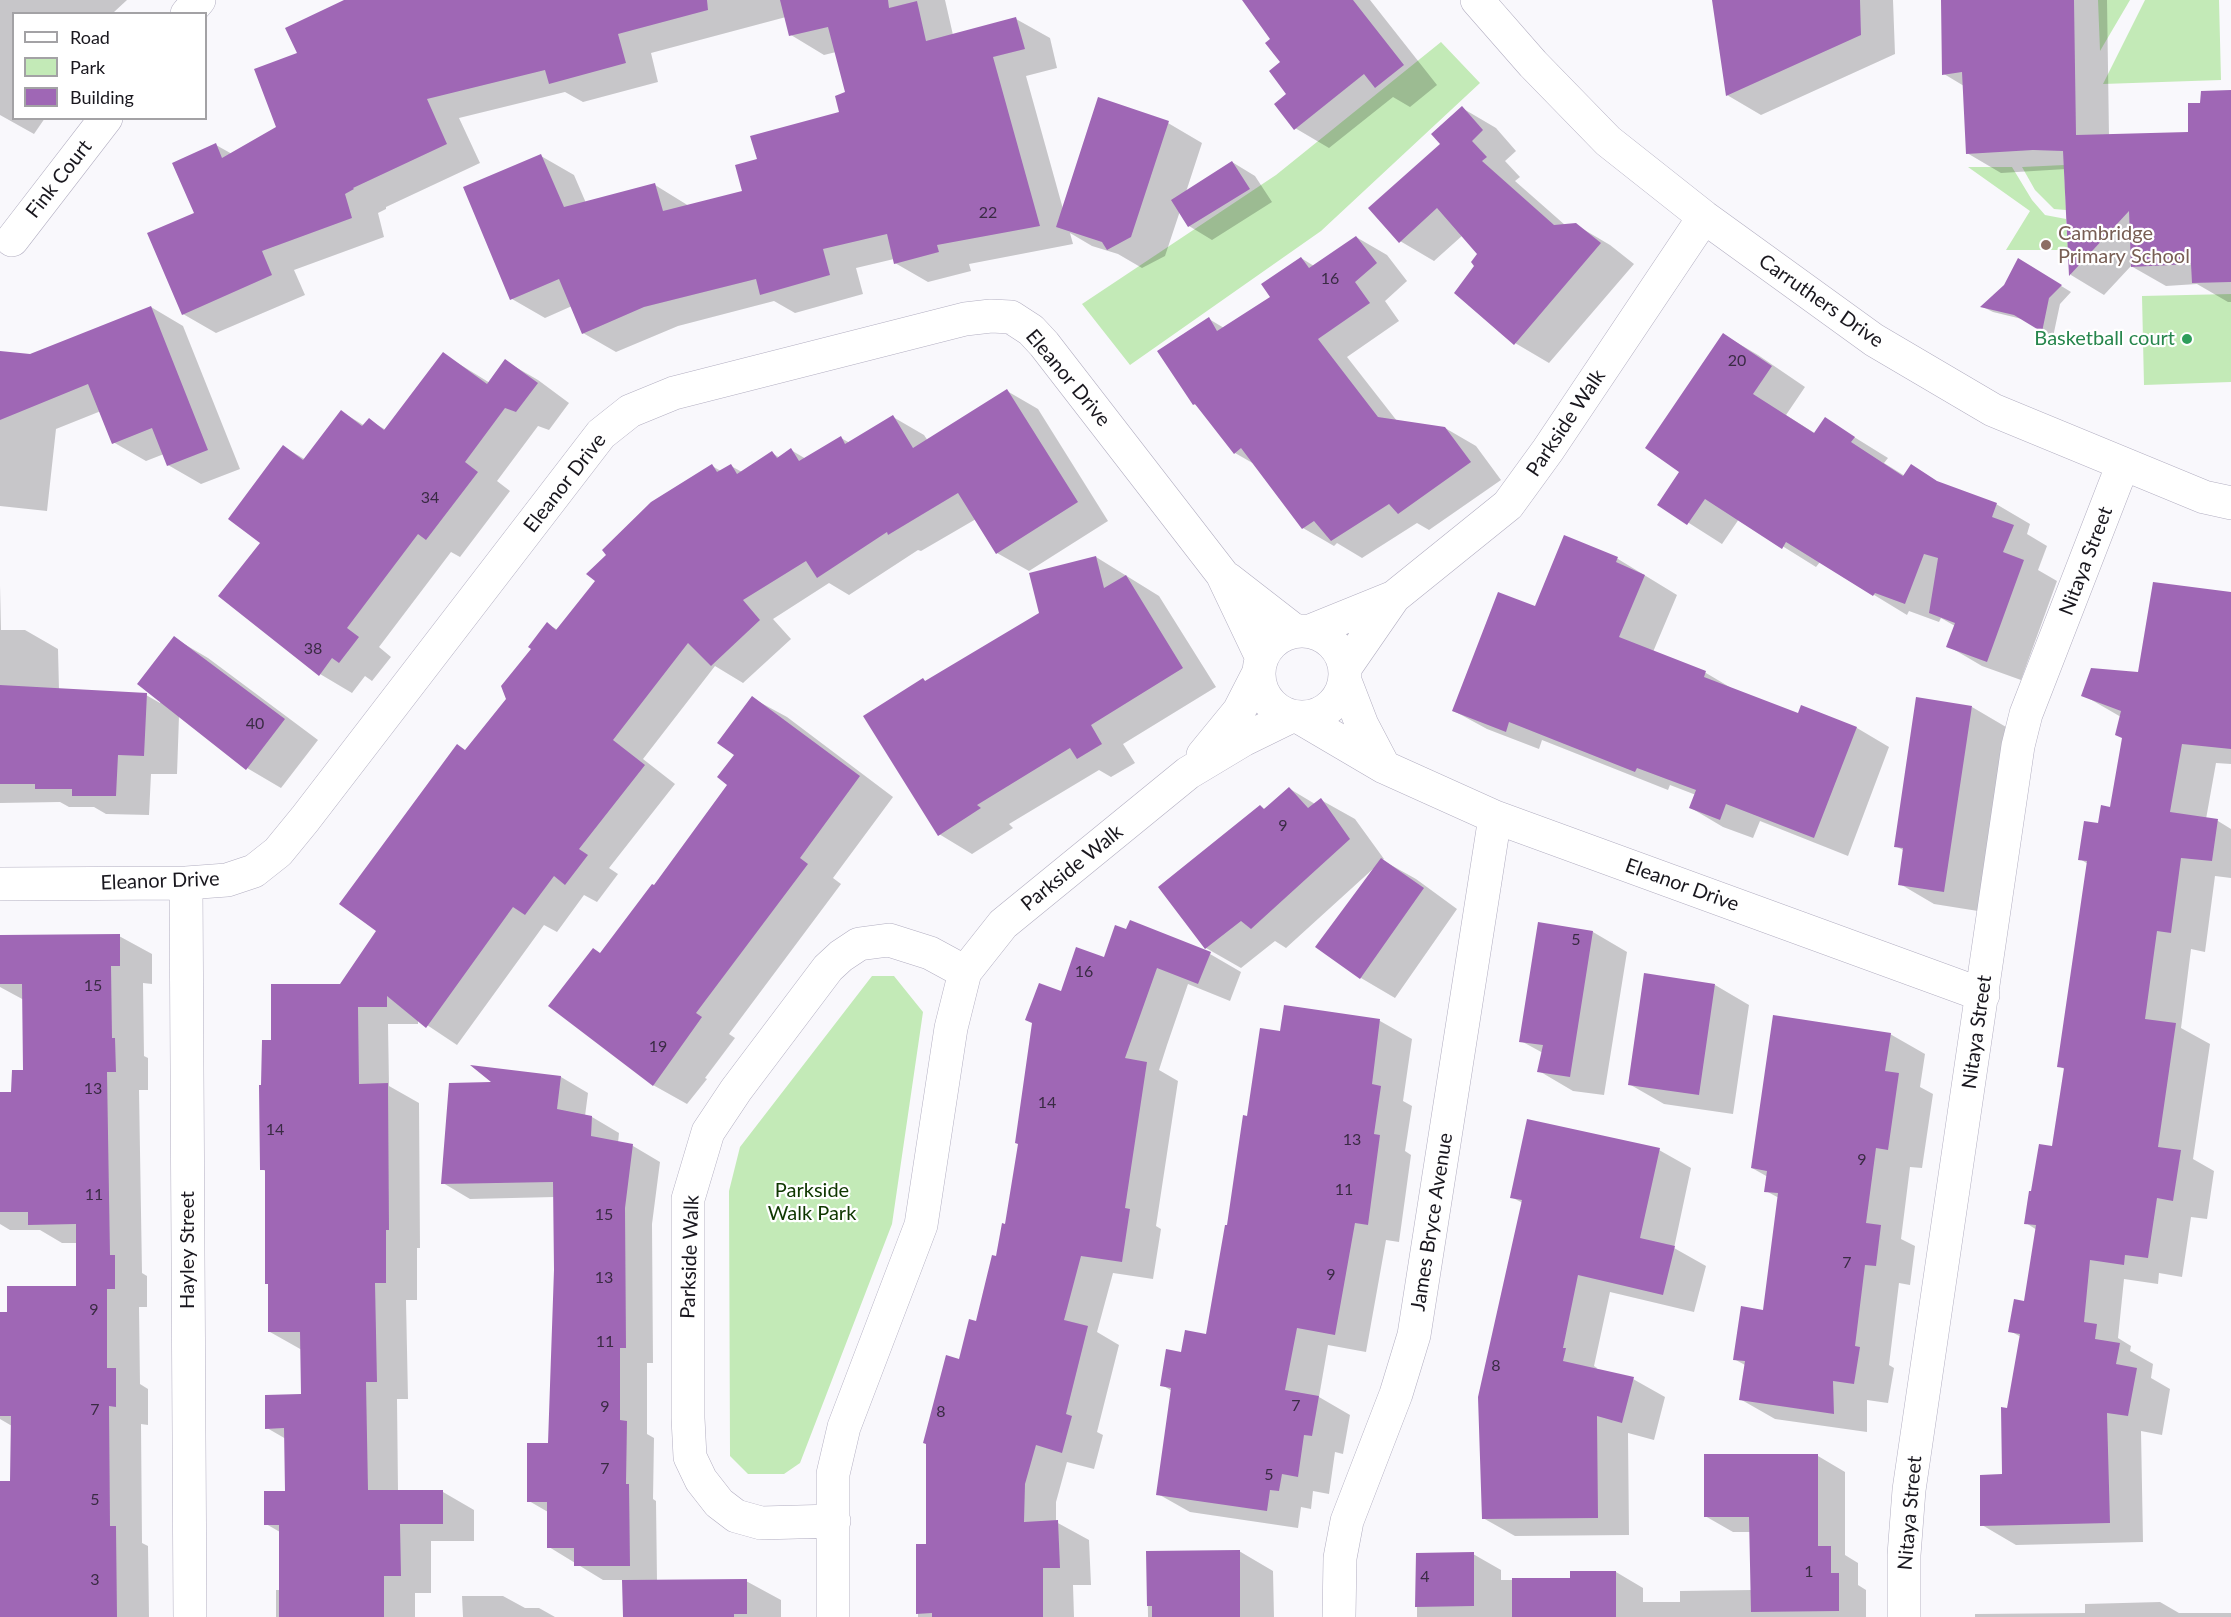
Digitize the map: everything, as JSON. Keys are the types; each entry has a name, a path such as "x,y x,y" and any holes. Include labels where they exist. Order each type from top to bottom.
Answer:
{"street":[{"path":"189,12 199,0"},
{"name":"Carruthers Drive","path":"1477,0 1533,64 1608,141 1704,217 1874,340 1993,410 2204,497 2231,503"},
{"name":"Fink Court","path":"12,240 104,120"},
{"name":"Parkside Walk","path":"1302,631 1394,597 1508,505 1548,450 1704,217"},
{"name":"Eleanor Drive","path":"0,884 186,883 227,880 254,871 278,852 601,434 630,411 674,393 965,319 991,316 1011,317 1031,330 1044,344 1222,574 1261,665"},
{"name":"Nitaya Street","path":"1904,1617 1904,1555 1909,1490 2015,766 2026,714 2123,464"},
{"name":"Eleanor Drive","path":"1222,574 1302,631"},
{"name":"Parkside Walk","path":"1345,675 1394,597"},
{"path":"1345,675 1341,693 1329,708 1312,717 1296,717 1276,709 1267,699 1261,686 1261,665 1270,645 1281,636 1302,631 1323,636 1335,646 1342,656 1345,675 1362,725 1384,767"},
{"name":"Parkside Walk","path":"1188,773 1239,711 1261,665"},
{"name":"Parkside Walk","path":"832,1617 833,1474 844,1427 921,1225 951,1028 965,972 1003,924 1188,773 1243,740 1296,717"},
{"name":"Eleanor Drive","path":"1296,717 1384,767 1495,817 1983,994"},
{"name":"James Bryce Avenue","path":"1339,1617 1340,1558 1347,1521 1396,1394 1414,1335 1495,817"},
{"name":"Hayley Street","path":"186,883 190,1617"},
{"name":"Parkside Walk","path":"834,1521 761,1523 736,1516 719,1503 701,1480 690,1457 688,1199 708,1132 736,1090 828,968 841,956 859,944 889,940 930,953 965,972"}],"green space":[{"path":"2098,0 2130,0 2100,51"},
{"path":"2145,0 2219,0 2221,80 2103,84"},
{"path":"1441,42 1480,83 1321,231 1130,365 1082,304 1276,175"},
{"path":"2064,165 2066,210 2054,209 2035,190 2022,167"},
{"path":"1968,167 2012,167 2032,200 2045,215 2066,219 2068,250 2006,250 2030,211"},
{"name":"Basketball court","path":"2231,294 2231,382 2144,385 2142,296"},
{"name":"Parkside Walk Park","path":"872,976 894,976 923,1012 892,1224 800,1463 784,1474 748,1474 730,1456 729,1191 740,1147"}],"building":[{"path":"344,0 707,0 708,10 618,34 626,63 549,84 545,70 427,99 447,144 353,188 345,194 352,218 262,251 272,275 182,315 147,233 194,213 172,163 216,143 222,158 276,127 254,69 297,53 285,28"},
{"path":"780,0 888,0 889,8 917,1 926,41 1016,17 1025,49 993,57 1040,226 937,245 939,252 894,264 887,234 823,249 830,275 760,295 756,279 644,307 582,334 559,279 510,300 463,187 541,154 564,207 655,183 663,211 742,191 735,165 757,159 750,136 839,112 835,96 845,92 828,27 789,36"},
{"path":"1242,0 1353,0 1404,65 1375,88 1364,74 1294,130 1274,104 1286,94 1269,71 1280,62 1265,43 1270,39"},
{"path":"1712,0 1860,0 1861,35 1726,96"},
{"path":"1941,0 2074,0 2076,135 2188,132 2188,103 2200,103 2201,91 2231,90 2231,282 2192,283 2191,264 2131,267 2129,211 2069,276 2063,151 2033,150 1966,154 1962,72 1942,75"},
{"path":"1098,97 1169,121 1131,237 1107,250 1102,242 1056,227"},
{"path":"1462,106 1483,130 1472,141 1487,157 1482,161 1554,225 1576,223 1601,243 1514,345 1454,293 1474,266 1471,262 1477,254 1437,208 1399,243 1368,208 1440,144 1431,134"},
{"path":"1232,161 1250,189 1188,227 1171,200"},
{"path":"1356,236 1377,263 1355,282 1370,303 1318,339 1378,417 1445,427 1471,462 1398,514 1389,504 1331,541 1314,521 1302,529 1241,448 1234,454 1195,404 1193,405 1157,351 1209,317 1217,331 1270,297 1261,284 1301,257 1309,268"},
{"path":"2018,258 2062,285 2049,298 2042,332 2014,315 1980,307 2004,285"},
{"path":"151,306 208,450 167,466 152,428 112,444 88,384 0,420 0,351 30,354"},
{"path":"1723,333 1772,366 1753,394 1814,433 1825,417 1855,437 1851,442 1903,476 1911,464 1937,481 1997,503 1992,517 2014,525 2003,552 2024,560 1987,662 1946,647 1955,623 1929,613 1938,558 1924,554 1905,604 1875,593 1873,596 1786,542 1782,549 1705,499 1687,525 1657,505 1679,472 1645,448"},
{"path":"443,352 487,384 505,359 538,383 516,412 505,408 465,462 478,472 426,540 418,534 347,628 359,637 339,663 332,658 319,676 218,596 260,543 228,519 283,445 303,460 341,410 362,426 369,418 384,430"},
{"path":"1007,389 1078,502 996,554 958,493 888,535 887,532 817,578 806,561 743,600 760,620 711,666 688,643 613,740 645,765 579,849 588,855 565,885 554,876 525,915 513,907 426,1028 387,996 387,1007 358,1007 359,1084 388,1083 389,1230 386,1230 386,1283 375,1283 377,1382 366,1382 368,1490 443,1490 443,1524 400,1524 401,1576 384,1576 384,1617 279,1617 279,1525 264,1525 264,1491 285,1491 284,1428 265,1429 265,1395 301,1394 300,1332 268,1332 268,1284 265,1284 265,1170 260,1170 259,1085 261,1085 262,1040 271,1040 271,984 340,984 376,931 339,904 457,744 465,750 506,699 501,686 531,649 528,647 547,622 556,630 595,581 586,574 606,555 602,550 651,502 712,464 717,472 731,464 737,474 772,451 777,458 791,448 799,461 841,436 845,444 893,415 913,448"},
{"path":"1564,535 1618,557 1616,562 1645,575 1619,637 1706,671 1704,677 1798,713 1801,705 1857,727 1814,838 1726,804 1720,820 1689,808 1696,790 1637,768 1635,772 1509,722 1506,732 1452,711 1498,592 1535,606"},
{"path":"1096,556 1104,588 1126,575 1183,668 1091,725 1102,744 1077,759 1070,748 977,805 981,808 938,836 863,716 923,678 925,681 1039,613 1029,573"},
{"path":"2153,582 2231,592 2231,749 2182,744 2170,812 2218,819 2212,861 2181,858 2171,933 2157,931 2145,1019 2176,1023 2158,1147 2181,1150 2173,1201 2157,1198 2148,1258 2125,1255 2124,1265 2090,1260 2084,1322 2097,1324 2095,1339 2120,1343 2116,1364 2137,1368 2128,1416 2107,1413 2110,1523 1980,1526 1980,1475 2002,1474 2001,1407 2007,1408 2020,1334 2008,1332 2014,1299 2024,1301 2036,1225 2024,1224 2029,1191 2031,1191 2039,1144 2052,1146 2064,1068 2057,1067 2087,861 2078,860 2084,821 2098,823 2101,805 2110,807 2122,738 2115,735 2121,711 2081,696 2091,668 2138,672"},
{"path":"174,636 285,719 246,770 137,684"},
{"path":"0,685 147,693 144,756 118,755 116,796 72,796 72,789 35,789 35,784 0,784"},
{"path":"752,696 860,776 800,858 808,864 696,1013 702,1017 653,1086 548,1006 593,948 600,953 652,884 654,885 727,785 717,777 734,755 717,743"},
{"path":"1916,697 1972,706 1944,892 1898,885 1903,848 1894,847"},
{"path":"1289,787 1308,808 1321,798 1350,839 1251,929 1241,921 1205,949 1158,887 1260,805 1264,809"},
{"path":"1381,858 1424,888 1360,979 1315,947"},
{"path":"1130,920 1211,952 1198,984 1157,968 1125,1058 1147,1062 1125,1208 1130,1209 1122,1262 1081,1256 1064,1320 1088,1326 1066,1414 1072,1416 1062,1453 1036,1445 1025,1484 1024,1522 1058,1520 1060,1568 1043,1568 1043,1617 932,1617 932,1613 916,1614 916,1544 926,1544 926,1444 923,1443 946,1355 959,1359 969,1319 976,1321 992,1255 996,1256 1002,1223 1005,1224 1018,1144 1015,1143 1032,1023 1025,1020 1039,983 1061,991 1076,947 1104,957 1115,925 1126,929"},
{"path":"1538,922 1593,931 1570,1077 1537,1072 1543,1045 1519,1042"},
{"path":"120,934 120,966 111,966 112,1038 115,1038 116,1072 107,1072 110,1255 115,1255 115,1289 107,1289 107,1368 116,1368 116,1407 109,1406 110,1526 116,1526 117,1617 0,1617 0,1481 10,1481 11,1416 0,1416 0,1312 7,1312 7,1286 76,1286 76,1224 28,1225 28,1212 0,1212 0,1092 11,1092 12,1070 23,1070 22,984 0,984 0,935"},
{"path":"1644,973 1715,984 1699,1095 1628,1085"},
{"path":"1284,1005 1380,1019 1372,1084 1381,1086 1374,1134 1380,1135 1368,1225 1355,1223 1335,1335 1297,1328 1285,1390 1319,1396 1312,1436 1304,1435 1298,1477 1282,1474 1279,1491 1270,1490 1267,1511 1156,1495 1171,1388 1160,1386 1166,1349 1181,1352 1185,1330 1206,1334 1225,1225 1227,1225 1243,1115 1247,1116 1260,1028 1280,1031"},
{"path":"1773,1015 1891,1033 1885,1071 1899,1073 1888,1150 1876,1148 1866,1223 1881,1225 1876,1266 1865,1265 1855,1346 1860,1347 1854,1384 1833,1381 1834,1414 1739,1400 1745,1361 1733,1360 1741,1306 1763,1310 1778,1193 1764,1192 1767,1171 1751,1168"},
{"path":"470,1065 561,1076 557,1109 592,1116 591,1136 633,1144 625,1208 626,1348 620,1348 620,1420 627,1421 626,1484 629,1484 630,1566 574,1566 574,1548 547,1548 547,1502 527,1502 527,1443 548,1443 554,1270 553,1182 441,1184 449,1083 491,1082"},
{"path":"1527,1119 1660,1148 1640,1238 1675,1246 1663,1295 1578,1275 1563,1348 1566,1348 1563,1361 1634,1377 1622,1423 1597,1416 1598,1518 1482,1519 1478,1397 1522,1200 1510,1198"},
{"path":"1704,1454 1818,1454 1818,1546 1831,1546 1831,1573 1839,1573 1839,1611 1751,1612 1749,1517 1704,1517"},
{"path":"1240,1550 1240,1617 1152,1617 1152,1606 1147,1606 1146,1551"},
{"path":"1474,1552 1474,1606 1415,1607 1416,1553"},
{"path":"1570,1571 1616,1571 1616,1617 1512,1617 1512,1578 1570,1578"},
{"path":"747,1579 747,1614 734,1614 734,1617 623,1617 622,1580"}],"place":[{"name":"Cambridge Primary School","path":"2046,245"},
{"name":"Basketball court","path":"2187,339"}]}
